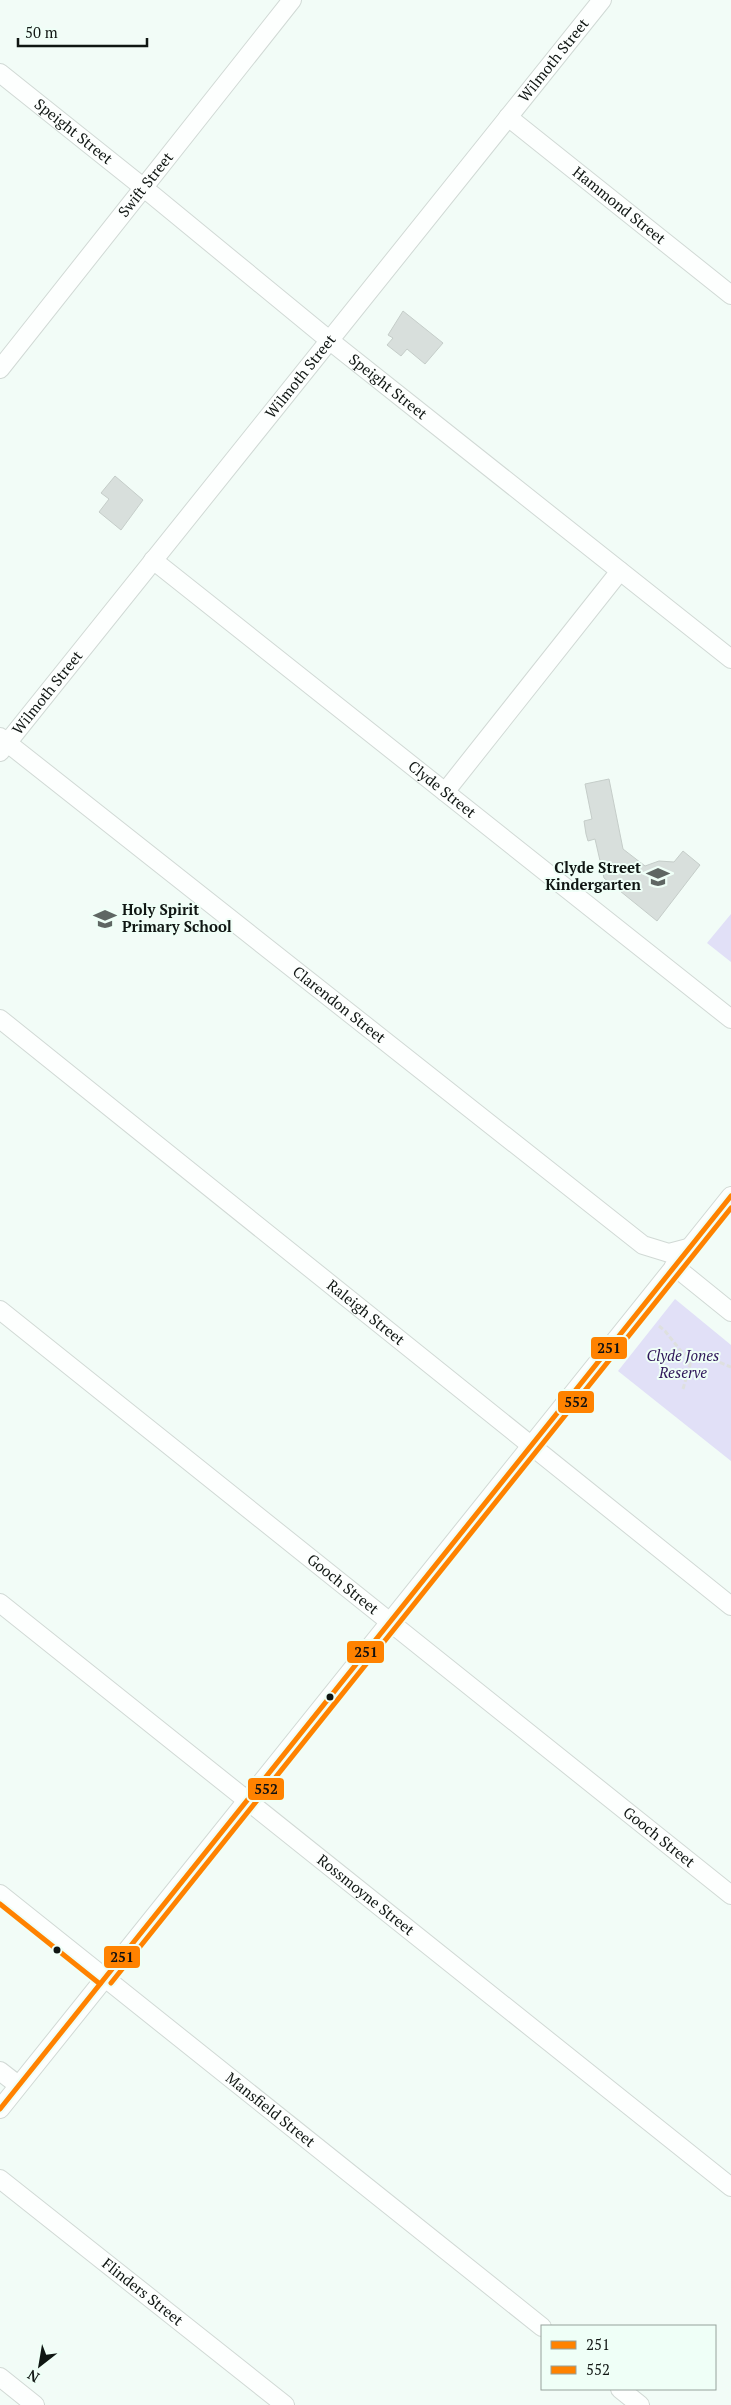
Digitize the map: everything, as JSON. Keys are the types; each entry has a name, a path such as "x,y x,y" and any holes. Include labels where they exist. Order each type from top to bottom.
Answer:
{"street":[{"name":"Swift Street","path":"0,369 292,0"},
{"name":"Wilmoth Street","path":"2,744 153,560 602,0"},
{"name":"Speight Street","path":"0,73 329,340 731,659"},
{"name":"Hammond Street","path":"508,117 731,295"},
{"name":"Clyde Street","path":"153,560 731,1019"},
{"path":"445,792 620,571"},
{"name":"Clarendon Street","path":"2,744 643,1245 668,1253 688,1248"},
{"name":"Raleigh Street","path":"0,1019 731,1606"},
{"path":"0,2108 731,1196"},
{"path":"674,1266 731,1312"},
{"name":"Gooch Street","path":"0,1310 731,1895"},
{"name":"Rossmoyne Street","path":"0,1603 731,2187"},
{"name":"Mansfield Street","path":"0,1894 541,2326"},
{"path":"0,2070 18,2085"},
{"name":"Flinders Street","path":"0,2180 285,2405"},
{"path":"0,2377 35,2405"},
{"path":"621,2390 640,2405"}],"path":[{"path":"659,1326 666,1331 681,1351 690,1357 709,1358 731,1367"},
{"path":"682,1389 690,1365 690,1357"}],"green space":[{"path":"731,914 731,962 707,943"},
{"name":"Clyde Jones Reserve","path":"675,1299 731,1345 731,1461 618,1371"}],"building":[{"path":"403,311 443,343 425,364 407,349 401,356 387,345 393,338 388,335"},
{"path":"115,476 143,500 121,530 99,512 109,499 101,493"},
{"path":"609,779 623,849 645,866 659,861 674,862 683,851 700,865 657,921 604,878 595,839 588,841 584,821 592,819 585,784"}],"transit line":[{"name":"251","path":"0,2109 731,1196"},
{"name":"552","path":"111,1983 731,1208"},
{"name":"552","path":"0,1904 100,1984"}],"place":[{"name":"Clyde Street Kindergarten","path":"658,877"},
{"name":"Holy Spirit Primary School","path":"105,919"}]}
